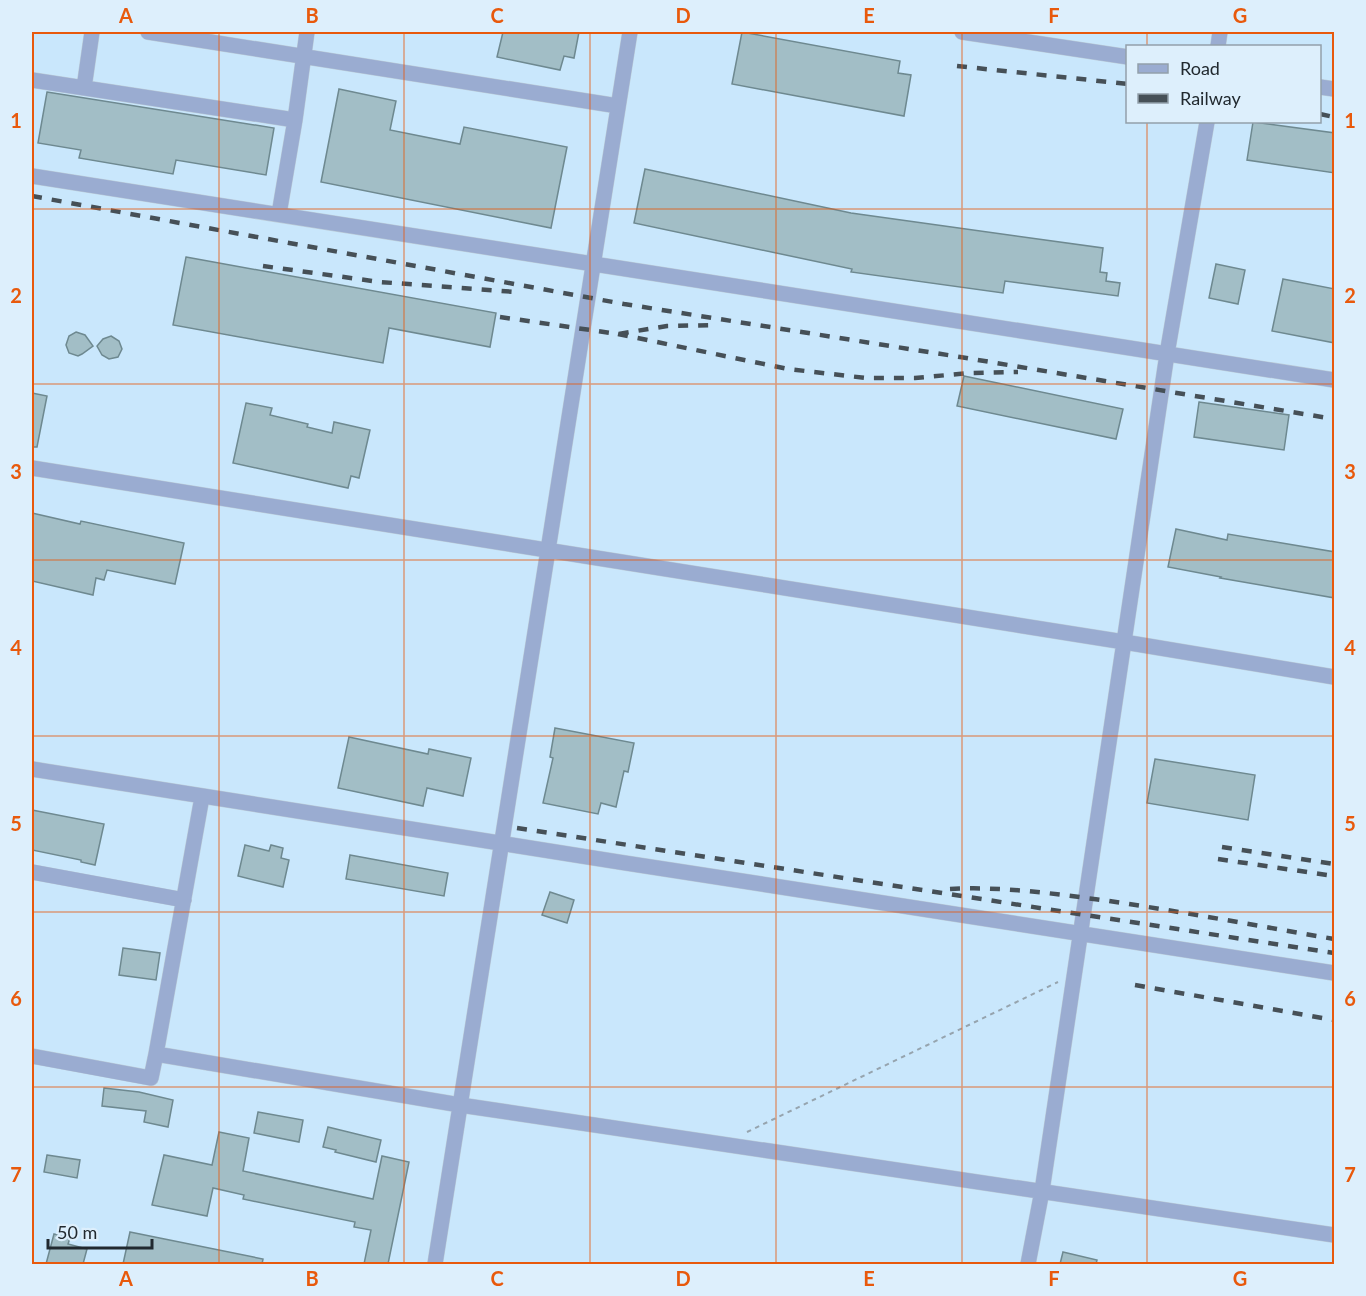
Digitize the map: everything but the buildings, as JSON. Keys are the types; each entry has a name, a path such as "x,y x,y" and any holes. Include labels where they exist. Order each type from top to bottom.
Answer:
{"street":[{"path":"84,88 92,32"},
{"path":"148,32 618,106"},
{"path":"279,214 307,32"},
{"path":"435,1264 630,32"},
{"path":"962,32 1126,57"},
{"path":"32,80 295,120"},
{"path":"1028,1264 1042,1191 1167,354 1207,123"},
{"path":"32,176 1335,380"},
{"path":"32,468 1335,677"},
{"path":"32,769 1335,973"},
{"path":"32,1056 151,1078 202,797"},
{"path":"32,872 184,900"},
{"path":"156,1054 460,1104 1335,1235"}],"path":[{"path":"744,1133 1075,974"}],"shaded area":[{"path":"32,32 1334,32 1334,1264 32,1264"}],"railway":[{"path":"957,66 1126,84"},
{"path":"1321,114 1334,117"},
{"path":"32,196 624,304 1334,419"},
{"path":"263,266 380,282 516,292"},
{"path":"500,317 618,334 667,326 717,325"},
{"path":"618,334 788,369 866,378 915,378 1018,372"},
{"path":"517,828 1334,953"},
{"path":"1222,847 1334,864"},
{"path":"1218,859 1334,876"},
{"path":"950,889 1010,890 1109,901 1334,939"},
{"path":"1135,985 1334,1020"}]}
